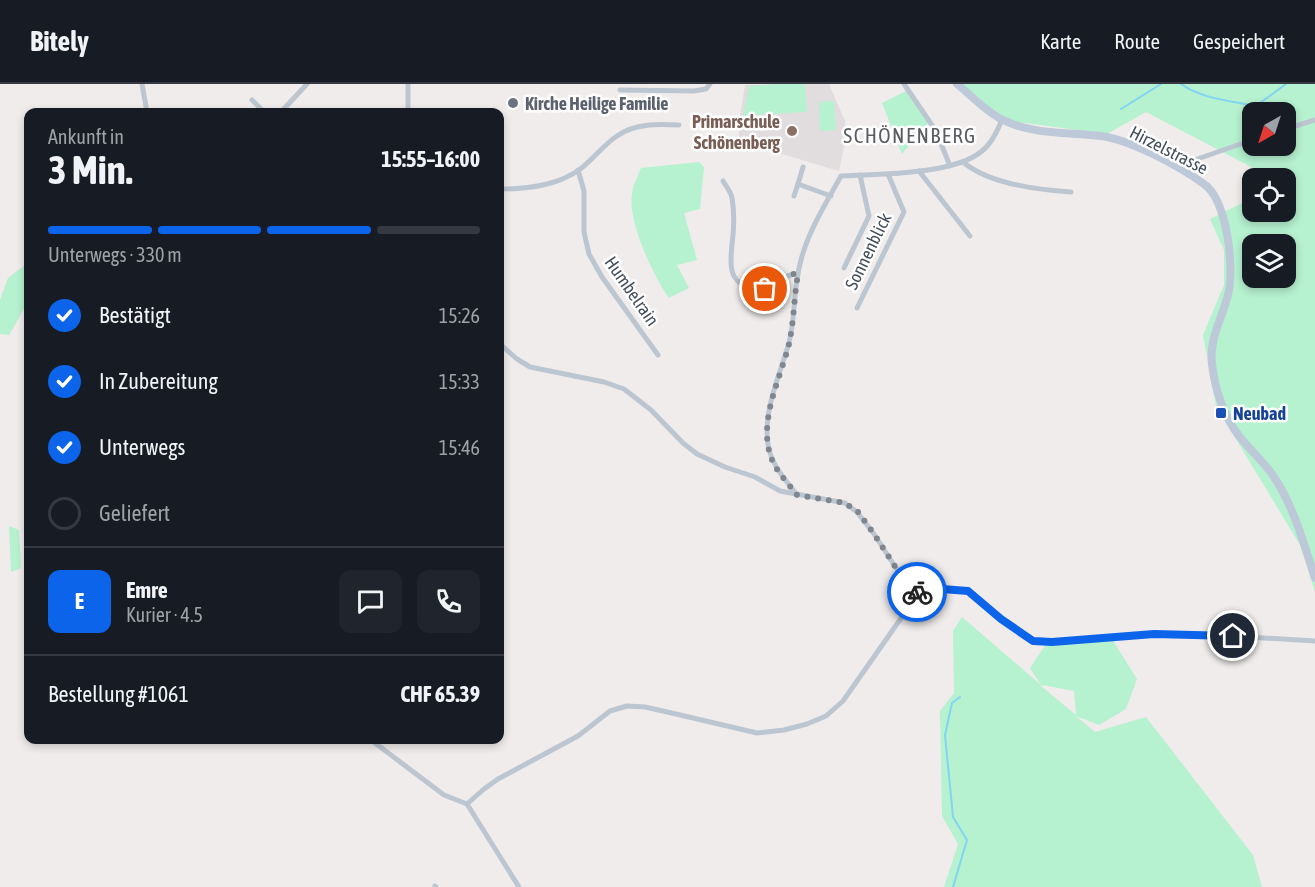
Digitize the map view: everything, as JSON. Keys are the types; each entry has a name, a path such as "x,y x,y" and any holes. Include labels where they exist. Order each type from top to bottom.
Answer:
{"street":[{"path":"142,84 146,108"},
{"path":"285,108 307,84"},
{"path":"408,84 408,108"},
{"path":"620,90 694,91 706,88 710,84"},
{"path":"904,84 936,131 950,166"},
{"name":"Hirzelstrasse","path":"957,84 1002,120 1035,130 1104,136 1122,141 1179,169 1205,184 1212,192 1220,209 1231,270 1229,289 1215,331 1211,354 1214,380 1226,412 1238,434 1281,489 1297,524 1315,578"},
{"path":"252,100 260,108"},
{"path":"797,495 774,465 768,445 767,424 779,371 789,344 798,274 807,243 841,176 919,171 963,162 982,151 991,141 1002,120"},
{"path":"1296,126 1315,120"},
{"path":"504,189 523,189 551,183 578,170 617,135 632,128 657,124 679,125"},
{"path":"1179,169 1182,164 1242,143"},
{"path":"963,162 973,171 1015,184 1047,191 1071,192"},
{"path":"794,196 803,167"},
{"name":"Humbelrain","path":"578,170 584,191 584,232 589,254 602,277 658,355"},
{"path":"919,171 970,236"},
{"name":"Sonnenblick","path":"857,308 904,212 888,174"},
{"path":"844,268 869,216 860,175"},
{"path":"723,181 732,195 733,236 730,266 734,276 742,284 765,289 792,274 798,274"},
{"path":"798,184 831,196"},
{"path":"504,348 530,367 604,382 624,389 651,410 697,454 725,467 755,477 780,491 845,503 858,512 896,568 918,594"},
{"path":"467,804 498,779 578,736 610,711 627,706 645,707 757,733 784,730 826,716 843,701 918,594 942,589 968,591 1001,619 1033,641 1052,642 1154,634 1315,641"},
{"path":"376,744 444,795 467,804 519,887"}],"shaded area":[{"name":"Primarschule Schönenberg","path":"829,84 845,121 845,143 839,171 765,149 765,145 754,145 739,140 739,122 745,85"}],"green space":[{"path":"805,84 807,112 753,115 742,123 749,86"},
{"path":"957,84 1315,84 1315,592 1300,545 1216,406 1203,335 1224,285 1224,250 1210,219 1242,203 1242,222 1296,222 1296,168 1253,168 1146,112 1107,134 1002,120"},
{"path":"906,91 928,123 902,154 882,103"},
{"path":"834,101 836,130 820,131 819,102"},
{"path":"699,162 704,167 700,209 684,213 697,260 677,265 689,288 669,298 649,263 638,233 632,205 634,184 641,168"},
{"path":"24,266 24,309 9,335 0,334 0,300 8,278"},
{"path":"9,526 19,530 21,568 11,572"},
{"path":"962,617 1041,685 1030,668 1048,641 1110,636 1137,679 1126,709 1099,725 1076,716 1095,732 1146,717 1253,855 1262,887 944,887 958,844 942,816 940,711 954,693 953,631","holes":["1042,685 1074,691 1076,715 1041,686"]}],"waterway":[{"path":"1121,109 1161,84"},
{"path":"1181,84 1208,96 1256,106 1286,84"},
{"path":"953,887 967,840 953,817 945,735 952,703 960,697"}],"way so far":[{"path":"765,289 792,274 798,274 789,344 779,371 767,424 768,445 774,465 797,495 845,503 858,512 896,568 917,592"}],"place":[{"name":"Kirche Heilige Familie","path":"513,103"},
{"name":"Primarschule Schönenberg","path":"792,131"},
{"name":"Neubad","path":"1221,413"}],"district":[{"name":"SCHÖNENBERG","path":"910,135"}],"route":[{"path":"917,592 918,594 942,589 968,591 1001,619 1033,641 1052,642 1154,634 1233,636"}]}
